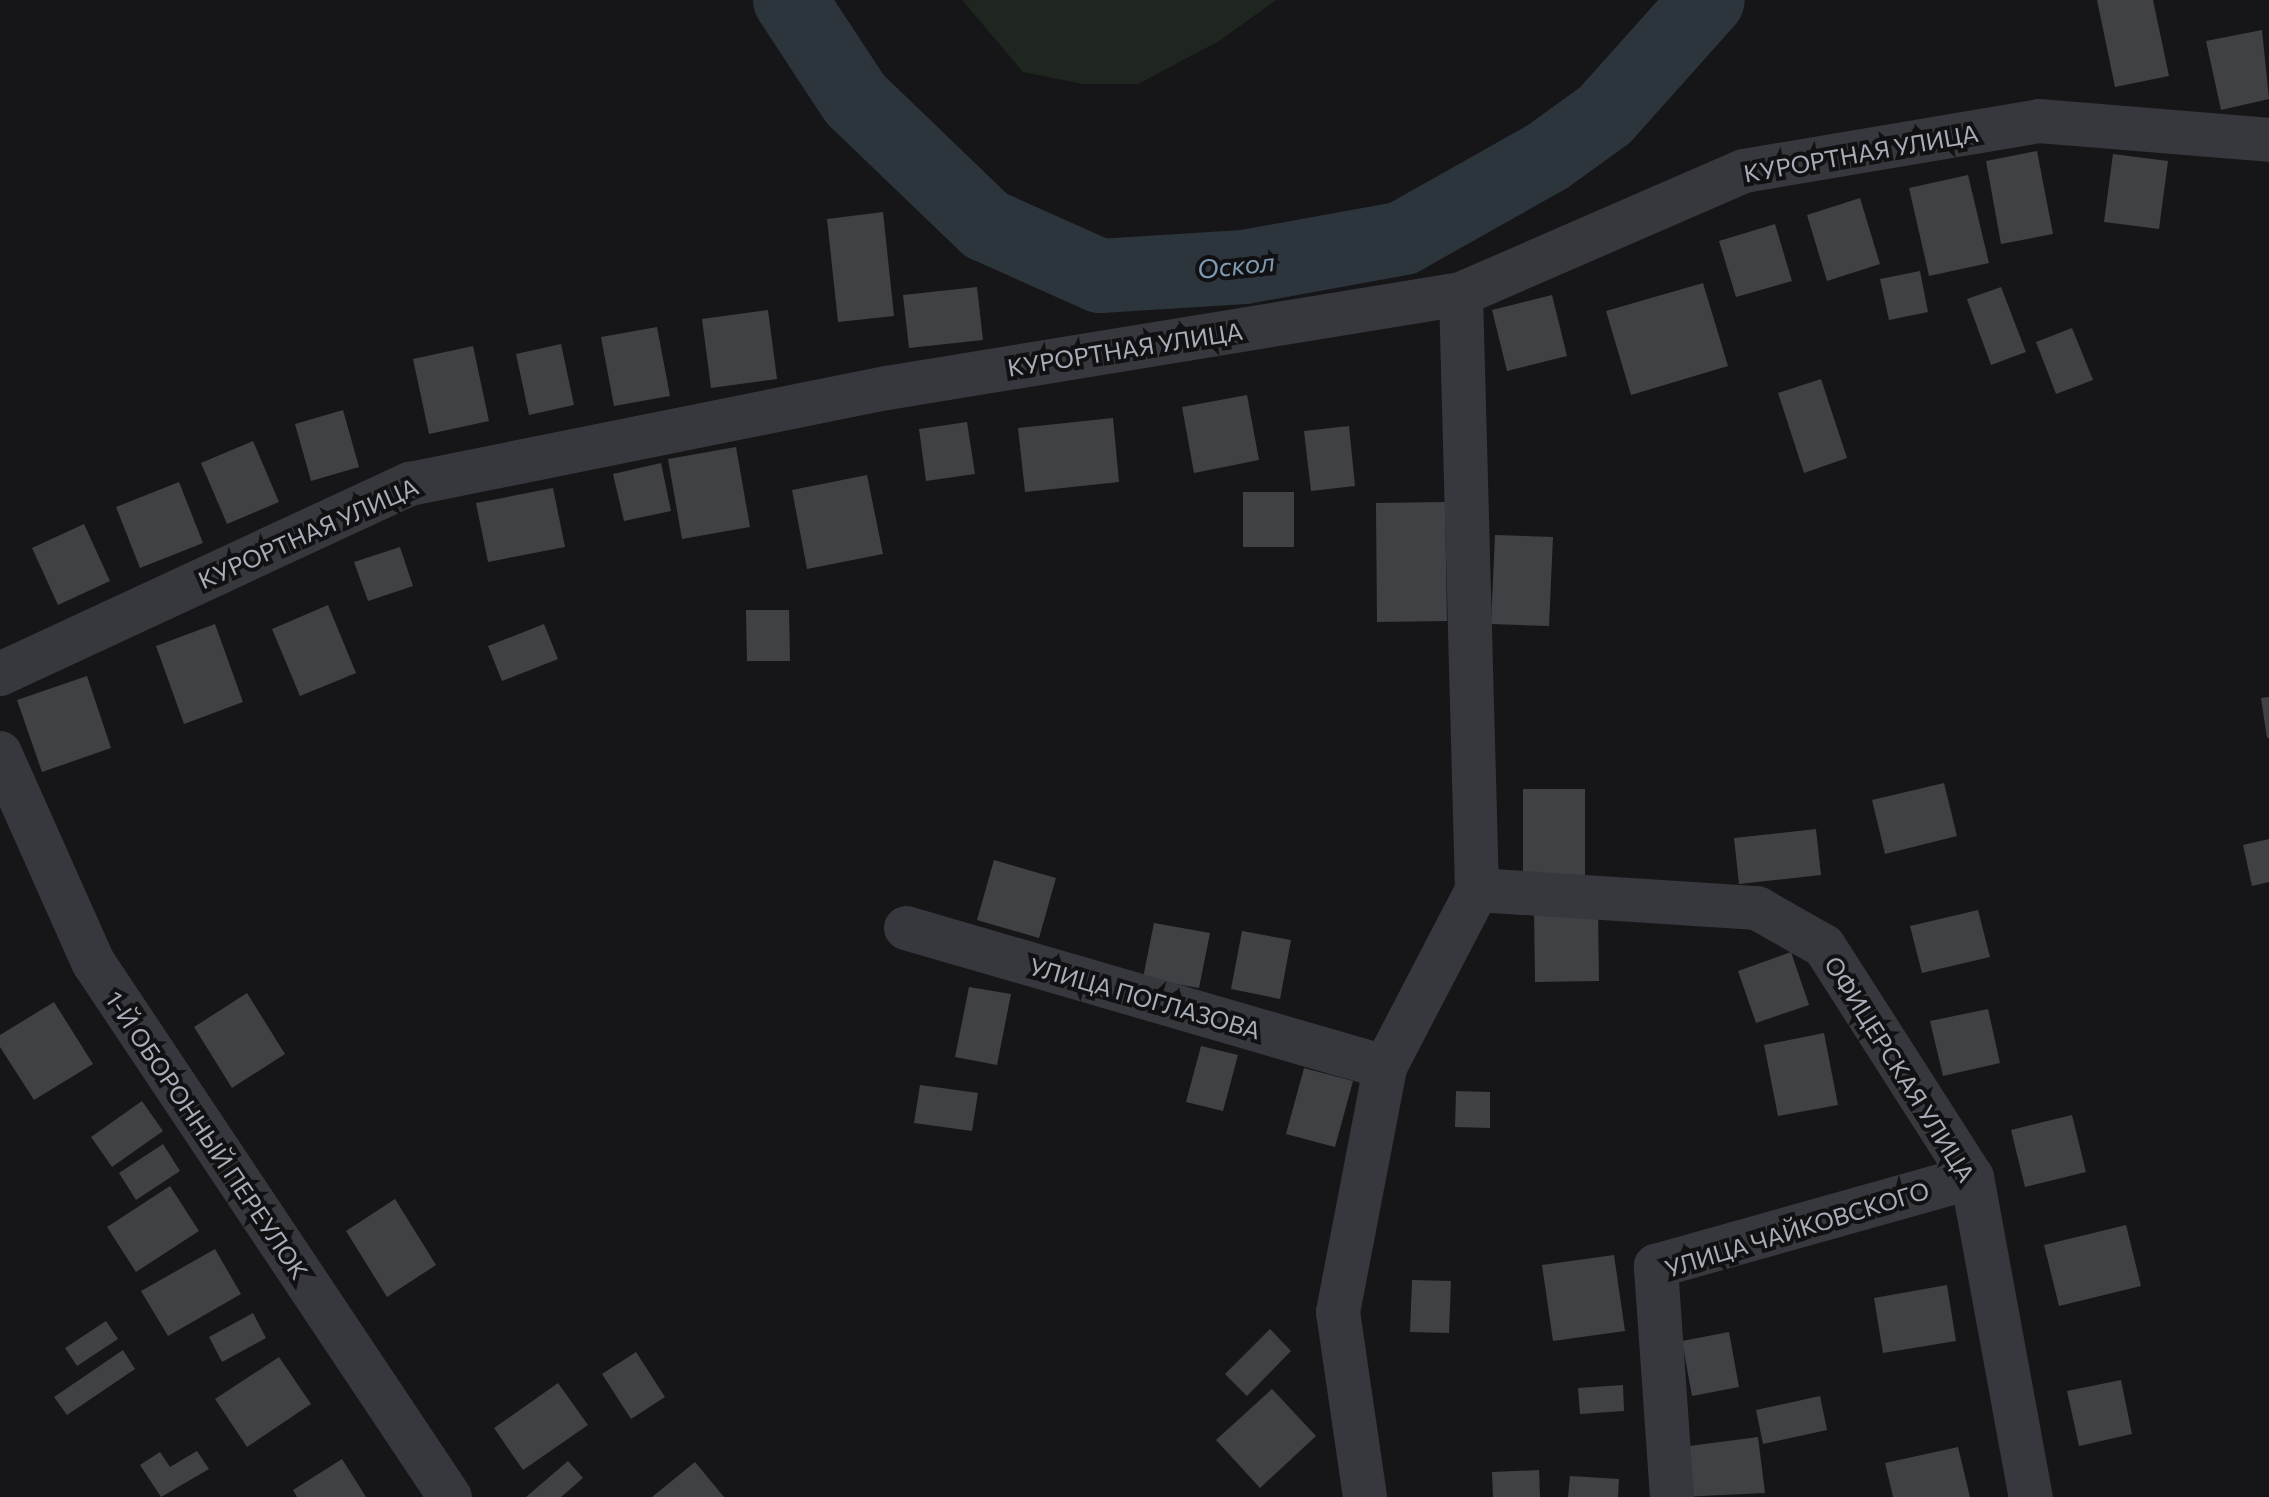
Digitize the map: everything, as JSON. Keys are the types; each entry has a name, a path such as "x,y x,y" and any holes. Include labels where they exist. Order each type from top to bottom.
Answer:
{"street":[{"name":"КУРОРТНАЯ УЛИЦА","path":"0,674 410,484 887,388 1461,294 1744,171 2039,121 2269,140"},
{"path":"1365,1497 1338,1312 1385,1067 1477,890 1461,294"},
{"name":"1-Й ОБОРОННЫЙ ПЕРЕУЛОК","path":"0,753 93,962 450,1497"},
{"name":"ОФИЦЕРСКАЯ УЛИЦА","path":"1477,890 1757,908 1824,946 1972,1177 2031,1497"},
{"name":"УЛИЦА ПОГЛАЗОВА","path":"906,928 1385,1067"},
{"name":"УЛИЦА ЧАЙКОВСКОГО","path":"1672,1497 1656,1266 1972,1177"}],"shaded area":[{"path":"962,0 1276,0 1219,41 1138,84 1083,84 1023,72"}],"building":[{"path":"2097,0 2153,0 2169,76 2115,87"},
{"path":"2262,30 2269,99 2221,110 2206,41"},
{"path":"2037,151 2053,234 2001,244 1986,161"},
{"path":"2113,154 2168,161 2159,229 2104,222"},
{"path":"1968,175 1989,263 1929,276 1909,188"},
{"path":"1860,198 1880,264 1827,281 1807,215"},
{"path":"883,212 894,316 838,322 827,219"},
{"path":"1775,224 1792,281 1736,297 1719,241"},
{"path":"1920,271 1928,312 1889,320 1880,279"},
{"path":"1703,283 1728,366 1631,395 1606,311"},
{"path":"977,287 983,340 909,348 903,295"},
{"path":"2001,287 2026,352 1991,365 1967,299"},
{"path":"1552,295 1567,356 1507,371 1492,310"},
{"path":"768,310 777,379 711,388 702,319"},
{"path":"657,327 670,396 614,406 601,337"},
{"path":"2072,328 2093,380 2056,394 2036,342"},
{"path":"561,344 574,405 529,415 516,354"},
{"path":"473,346 489,421 429,434 413,359"},
{"path":"1821,379 1847,458 1804,473 1778,393"},
{"path":"1247,395 1259,460 1194,473 1182,407"},
{"path":"343,410 359,467 311,481 295,424"},
{"path":"1113,418 1119,482 1025,492 1018,428"},
{"path":"967,422 975,474 926,481 919,429"},
{"path":"1349,426 1355,486 1311,491 1304,431"},
{"path":"253,441 279,502 227,524 201,463"},
{"path":"736,447 750,527 682,539 668,459"},
{"path":"661,463 671,511 624,521 613,474"},
{"path":"867,475 883,554 807,569 792,490"},
{"path":"179,482 203,543 140,568 116,507"},
{"path":"553,488 565,547 488,562 476,503"},
{"path":"1243,492 1294,492 1294,547 1243,547"},
{"path":"1445,502 1447,621 1377,622 1376,503"},
{"path":"84,524 110,581 58,605 32,548"},
{"path":"1495,535 1553,537 1549,626 1491,624"},
{"path":"400,547 413,586 368,601 354,562"},
{"path":"328,605 356,673 300,696 272,629"},
{"path":"746,610 789,610 790,661 747,661"},
{"path":"215,624 243,702 184,724 156,646"},
{"path":"544,624 558,659 502,681 488,646"},
{"path":"87,676 111,748 42,772 17,700"},
{"path":"2269,697 2269,738 2267,738 2261,698"},
{"path":"1944,783 1957,836 1885,854 1872,800"},
{"path":"1523,789 1585,789 1585,877 1523,876"},
{"path":"1816,829 1821,875 1739,884 1734,838"},
{"path":"2269,839 2269,882 2252,886 2243,845"},
{"path":"994,860 1056,878 1039,938 977,920"},
{"path":"1598,909 1599,981 1535,982 1534,910"},
{"path":"1978,910 1990,957 1922,973 1910,926"},
{"path":"1154,923 1210,933 1199,988 1143,978"},
{"path":"1242,931 1291,940 1280,999 1231,989"},
{"path":"1791,952 1809,1005 1756,1023 1738,971"},
{"path":"969,987 1011,994 997,1065 955,1057"},
{"path":"247,993 285,1054 232,1088 194,1027"},
{"path":"54,1002 93,1064 34,1100 0,1047 0,1035"},
{"path":"1988,1009 2000,1063 1943,1076 1930,1021"},
{"path":"1824,1033 1838,1105 1778,1116 1764,1045"},
{"path":"1201,1046 1238,1055 1223,1111 1186,1102"},
{"path":"1304,1068 1353,1081 1335,1147 1286,1134"},
{"path":"920,1085 978,1093 972,1131 914,1123"},
{"path":"1456,1091 1490,1092 1490,1128 1455,1127"},
{"path":"142,1101 163,1131 112,1167 91,1137"},
{"path":"2072,1115 2086,1172 2025,1187 2011,1130"},
{"path":"163,1144 180,1171 136,1200 119,1173"},
{"path":"170,1186 199,1231 136,1272 107,1227"},
{"path":"395,1199 436,1265 387,1297 346,1231"},
{"path":"2126,1225 2141,1286 2059,1306 2044,1245"},
{"path":"215,1249 241,1294 168,1336 141,1291"},
{"path":"1614,1255 1625,1331 1553,1341 1542,1265"},
{"path":"1412,1280 1451,1281 1449,1333 1410,1332"},
{"path":"1947,1285 1956,1341 1883,1353 1874,1298"},
{"path":"253,1313 266,1338 222,1362 209,1337"},
{"path":"106,1321 118,1339 77,1366 65,1348"},
{"path":"1270,1329 1291,1351 1247,1396 1225,1374"},
{"path":"1729,1332 1739,1387 1692,1396 1682,1341"},
{"path":"123,1350 135,1369 67,1415 54,1397"},
{"path":"636,1352 665,1397 631,1419 602,1374"},
{"path":"279,1357 311,1404 247,1447 215,1399"},
{"path":"2121,1380 2132,1434 2079,1446 2067,1391"},
{"path":"558,1383 588,1425 523,1470 494,1428"},
{"path":"1623,1385 1624,1411 1580,1414 1578,1388"},
{"path":"1272,1389 1316,1436 1260,1488 1216,1440"},
{"path":"1820,1396 1827,1430 1763,1444 1756,1410"},
{"path":"1758,1437 1765,1493 1680,1497 1674,1448"},
{"path":"1958,1447 1970,1497 1893,1497 1885,1463"},
{"path":"197,1451 209,1469 161,1497 140,1465 160,1452 170,1467"},
{"path":"342,1459 366,1497 297,1497 293,1490"},
{"path":"568,1461 583,1478 561,1497 526,1497"},
{"path":"695,1462 724,1497 652,1497"},
{"path":"1539,1470 1540,1497 1493,1497 1492,1472"},
{"path":"1570,1476 1619,1479 1618,1497 1568,1497"}],"waterway":[{"name":"Оскол","path":"790,0 855,99 986,225 1100,276 1244,267 1403,238 1547,157 1605,115 1708,0"}]}
